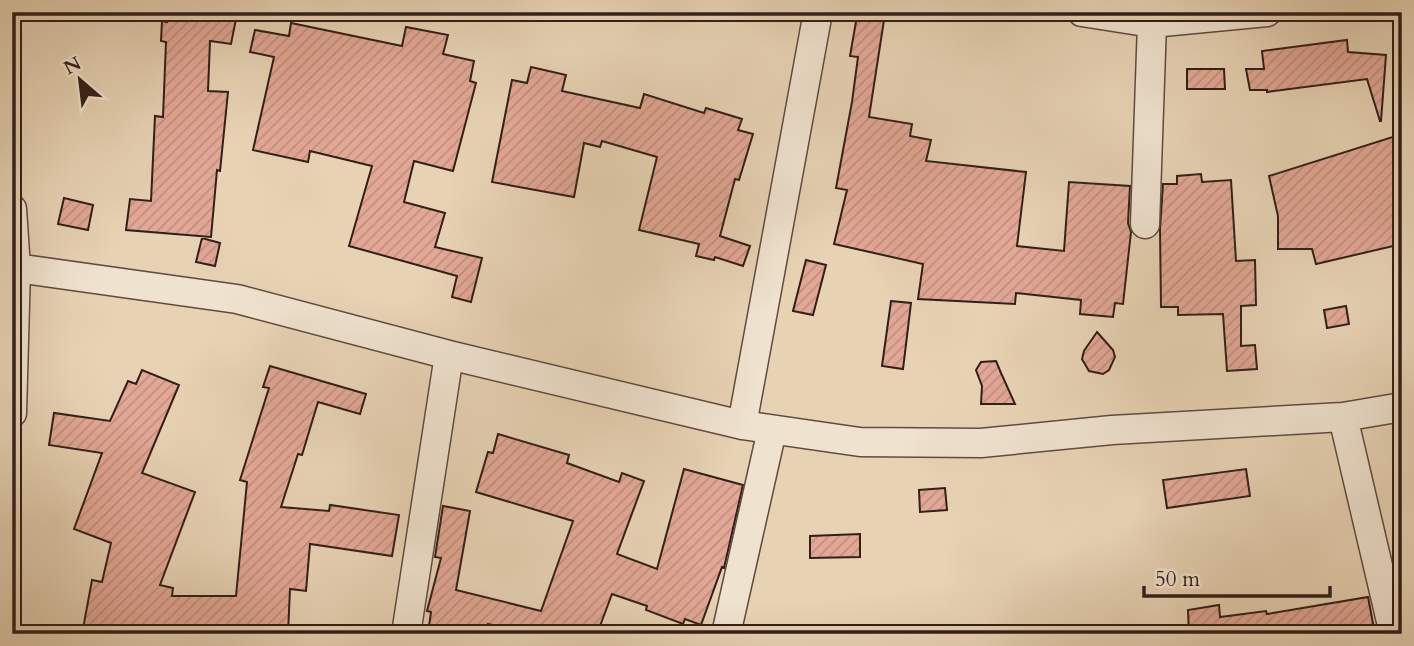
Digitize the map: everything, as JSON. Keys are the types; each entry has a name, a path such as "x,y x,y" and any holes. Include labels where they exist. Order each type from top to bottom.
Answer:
{"street":[{"path":"742,425 818,12"},
{"path":"1082,12 1136,19 1267,12"},
{"path":"1136,19 1145,224"},
{"path":"12,209 16,268 12,413"},
{"path":"16,268 237,299 449,355 742,425 860,442 981,443 1112,430 1343,417 1402,407"},
{"path":"406,634 449,355"},
{"path":"1343,417 1394,634"},
{"path":"726,634 772,430"}],"building":[{"path":"168,12 237,14 231,44 210,41 208,91 228,92 211,237 126,230 130,199 151,201 155,116 163,117 166,42 161,41 162,21 167,22"},
{"path":"857,16 884,20 869,117 912,124 910,136 931,140 926,161 1026,172 1017,246 1064,251 1069,182 1130,186 1128,223 1131,232 1123,304 1115,303 1113,317 1080,314 1081,300 1016,293 1015,304 918,299 923,264 834,244 847,190 836,188 858,57 850,56"},
{"path":"291,23 402,46 406,27 448,35 443,54 474,61 470,81 476,83 453,171 414,161 404,202 445,213 435,247 482,258 471,302 452,297 457,276 349,246 372,166 310,151 308,162 253,150 274,57 250,52 255,30 289,36"},
{"path":"1347,40 1348,52 1386,55 1381,121 1367,79 1267,92 1250,90 1246,69 1264,69 1262,51"},
{"path":"531,67 566,75 562,91 640,108 644,94 704,113 706,108 742,119 738,130 753,134 739,180 735,179 720,236 750,246 743,266 715,257 714,260 696,256 699,244 639,230 657,157 602,141 600,147 584,143 574,197 492,182 512,80 527,83"},
{"path":"1187,69 1224,69 1225,89 1187,89"},
{"path":"1402,134 1402,244 1316,264 1312,249 1278,249 1278,216 1269,176"},
{"path":"1201,174 1202,182 1231,180 1236,261 1255,260 1256,305 1241,306 1241,346 1255,345 1257,369 1227,371 1223,314 1178,315 1178,307 1161,307 1160,229 1163,184 1177,184 1177,176"},
{"path":"64,198 93,205 88,230 58,224"},
{"path":"202,238 220,243 215,266 196,262"},
{"path":"806,260 826,265 813,315 793,311"},
{"path":"891,301 911,303 903,369 882,366"},
{"path":"1346,306 1349,324 1327,328 1324,310"},
{"path":"1097,332 1113,350 1115,357 1109,370 1103,374 1089,371 1082,359 1084,351"},
{"path":"996,361 1015,404 981,404 982,386 976,370 981,362"},
{"path":"270,366 366,394 360,414 318,402 302,455 298,454 281,507 329,511 330,505 399,515 392,556 310,544 306,591 290,589 288,634 82,634 92,580 102,582 111,543 74,529 102,453 49,445 54,413 110,421 128,381 136,384 142,370 179,385 142,473 195,492 160,585 173,588 172,596 236,596 247,482 240,480 269,388 263,387"},
{"path":"498,434 569,455 567,463 619,482 622,473 644,481 617,554 657,569 684,469 743,485 724,568 722,567 701,625 685,619 683,624 646,610 647,606 612,594 597,634 569,634 544,625 541,634 530,634 488,624 487,634 428,634 431,612 427,611 441,558 435,557 443,506 470,511 456,590 541,611 573,521 476,492 488,452 493,453"},
{"path":"1246,469 1250,496 1167,508 1163,480"},
{"path":"945,488 947,510 920,512 919,490"},
{"path":"860,534 860,557 810,558 810,536"},
{"path":"1368,597 1375,634 1189,634 1188,610 1219,605 1220,617 1266,611 1267,614"}]}
